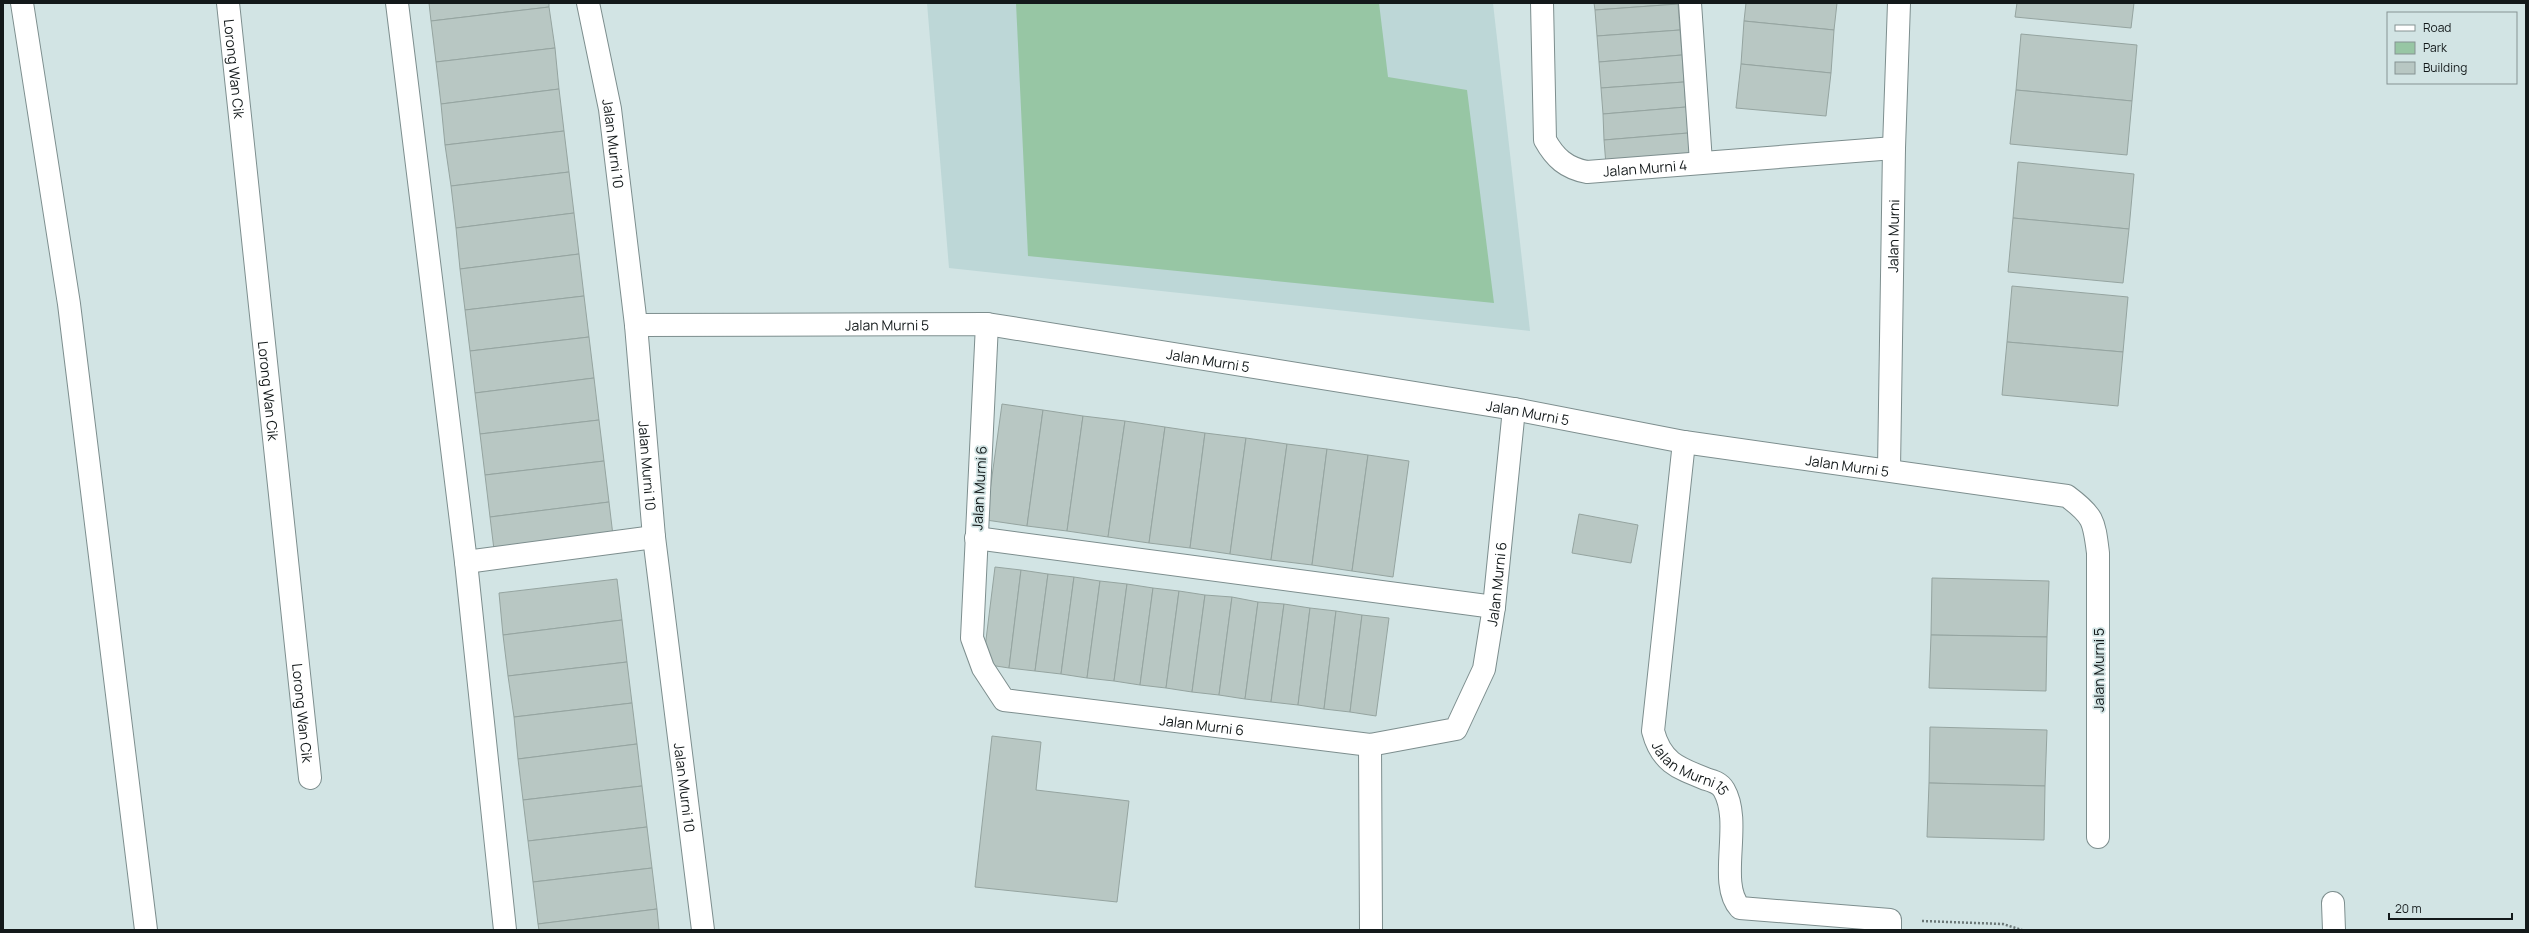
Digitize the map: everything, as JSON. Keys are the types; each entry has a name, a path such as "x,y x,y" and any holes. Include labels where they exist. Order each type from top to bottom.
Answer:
{"street":[{"path":"22,3 69,304 146,930"},
{"name":"Lorong Wan Cik","path":"228,3 310,778"},
{"path":"397,3 466,562 505,930"},
{"name":"Jalan Murni 10","path":"588,3 610,110 636,325 654,538 703,930"},
{"name":"Jalan Murni 4","path":"1542,3 1545,140 1555,157 1574,170 1587,172 1894,148"},
{"path":"1690,3 1701,162"},
{"name":"Jalan Murni","path":"1889,469 1894,148 1899,3"},
{"name":"Jalan Murni 5","path":"636,325 987,324 1514,409 1684,442 1889,469 2067,496 2084,508 2095,523 2098,552 2098,837"},
{"name":"Jalan Murni 6","path":"987,324 972,638 983,668 1004,700 1370,745 1456,729 1484,669 1494,607 1514,409"},
{"name":"Jalan Murni 15","path":"1684,442 1653,731 1657,747 1681,769 1717,782 1724,789 1731,814 1731,895 1740,908 1890,925"},
{"path":"466,562 654,538"},
{"path":"976,538 1494,607"},
{"path":"1370,745 1371,930"},
{"path":"2333,903 2334,930"}],"path":[{"path":"1890,925 2003,924 2022,930"}],"shaded area":[{"path":"927,3 1493,3 1530,331 949,268"}],"green space":[{"path":"1016,3 1379,3 1388,77 1467,90 1494,303 1028,256"}],"building":[{"path":"429,3 549,3 549,7 431,21"},
{"path":"1594,3 1678,3 1678,4 1595,10"},
{"path":"1746,3 1837,3 1834,30 1744,21"},
{"path":"2017,3 2134,3 2131,28 2015,17"},
{"path":"1678,4 1680,30 1597,36 1595,10"},
{"path":"549,7 555,48 436,62 431,21"},
{"path":"1744,21 1834,30 1831,73 1741,64"},
{"path":"1680,30 1682,55 1599,62 1597,36"},
{"path":"2021,34 2137,45 2132,101 2016,90"},
{"path":"555,48 559,89 441,104 436,62"},
{"path":"1682,55 1684,82 1601,88 1599,62"},
{"path":"1741,64 1831,73 1826,116 1736,108"},
{"path":"1684,82 1686,107 1603,114 1601,88"},
{"path":"559,89 564,131 445,145 441,104"},
{"path":"2016,90 2132,101 2127,155 2010,144"},
{"path":"1686,107 1688,133 1604,140 1603,114"},
{"path":"564,131 569,172 451,186 445,145"},
{"path":"1688,133 1690,159 1606,165 1604,140"},
{"path":"2018,162 2134,174 2129,229 2013,218"},
{"path":"569,172 574,213 456,228 451,186"},
{"path":"574,213 579,254 460,269 456,228"},
{"path":"2013,218 2129,229 2123,283 2008,272"},
{"path":"579,254 584,296 465,310 460,269"},
{"path":"2012,286 2128,297 2123,352 2007,342"},
{"path":"584,296 589,337 470,351 465,310"},
{"path":"589,337 594,378 475,393 470,351"},
{"path":"2007,342 2123,352 2118,406 2002,395"},
{"path":"594,378 599,420 480,434 475,393"},
{"path":"1002,404 1043,410 1027,526 986,520"},
{"path":"1043,410 1083,416 1067,531 1027,526"},
{"path":"1083,416 1125,421 1108,537 1067,531"},
{"path":"599,420 604,461 485,475 480,434"},
{"path":"1125,421 1165,427 1149,543 1108,537"},
{"path":"1165,427 1205,433 1190,548 1149,543"},
{"path":"1205,433 1246,438 1230,554 1190,548"},
{"path":"1246,438 1287,444 1271,560 1230,554"},
{"path":"1287,444 1327,449 1312,565 1271,560"},
{"path":"1327,449 1368,455 1352,571 1312,565"},
{"path":"1368,455 1409,461 1393,577 1352,571"},
{"path":"604,461 609,502 490,517 485,475"},
{"path":"609,502 614,544 495,558 490,517"},
{"path":"1579,514 1638,525 1631,563 1572,553"},
{"path":"995,567 1021,570 1009,668 983,664"},
{"path":"1021,570 1048,574 1035,671 1009,668"},
{"path":"1048,574 1074,577 1061,674 1035,671"},
{"path":"1074,577 1100,581 1087,678 1061,674"},
{"path":"1932,578 2049,581 2047,637 1931,635"},
{"path":"617,579 622,620 503,635 499,593"},
{"path":"1100,581 1127,584 1114,681 1087,678"},
{"path":"1127,584 1153,588 1140,685 1114,681"},
{"path":"1153,588 1179,591 1166,688 1140,685"},
{"path":"1179,591 1205,595 1192,692 1166,688"},
{"path":"1205,595 1232,597 1219,695 1192,692"},
{"path":"1232,597 1258,602 1245,699 1219,695"},
{"path":"1258,602 1284,604 1271,702 1245,699"},
{"path":"1284,604 1310,608 1298,705 1271,702"},
{"path":"1310,608 1336,611 1324,709 1298,705"},
{"path":"1336,611 1362,615 1350,712 1324,709"},
{"path":"1362,615 1389,618 1376,716 1350,712"},
{"path":"622,620 627,662 508,676 503,635"},
{"path":"1931,635 2047,637 2046,691 1929,688"},
{"path":"627,662 632,703 514,717 508,676"},
{"path":"632,703 637,744 518,759 514,717"},
{"path":"1930,727 2047,730 2045,786 1929,783"},
{"path":"992,736 1041,742 1036,790 1129,801 1117,902 975,887"},
{"path":"637,744 642,786 523,800 518,759"},
{"path":"1929,783 2045,786 2044,840 1927,837"},
{"path":"642,786 647,827 528,841 523,800"},
{"path":"647,827 652,868 533,882 528,841"},
{"path":"652,868 657,909 538,924 533,882"},
{"path":"657,909 659,930 539,930 538,924"}]}
